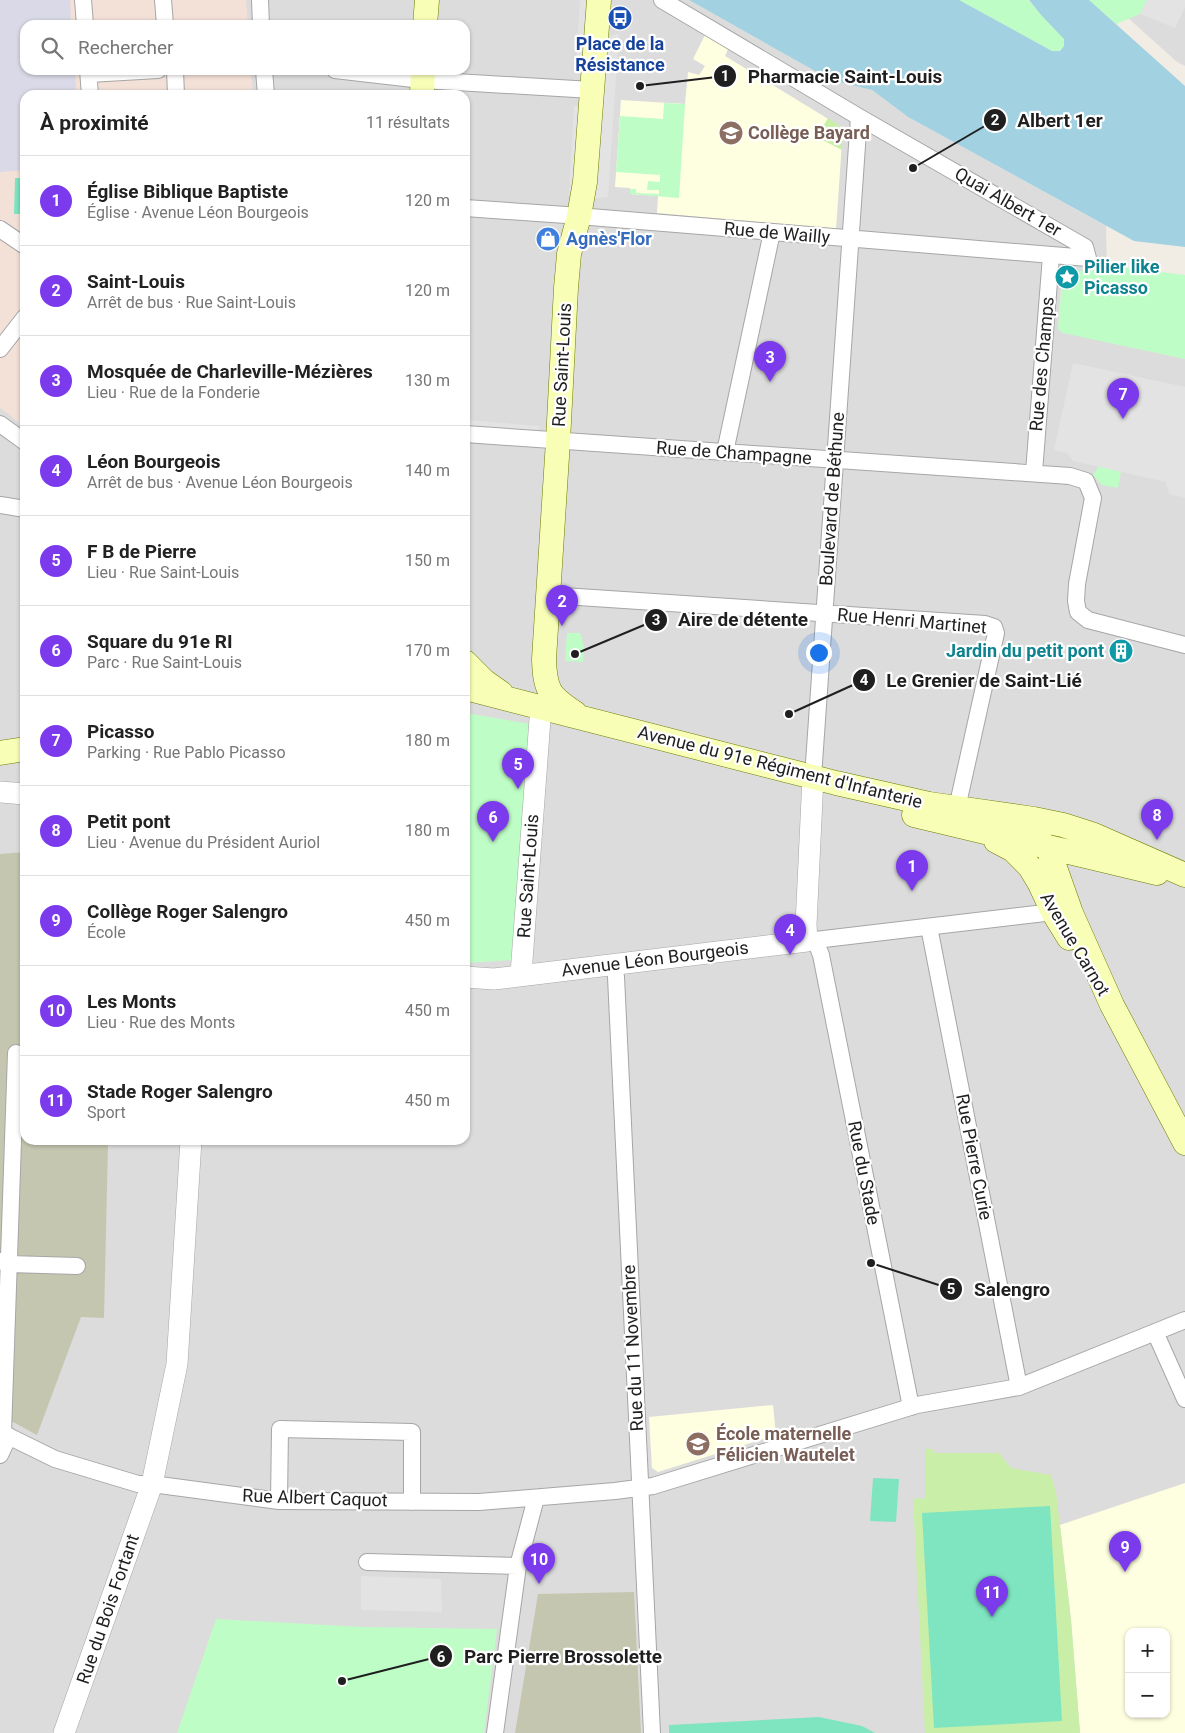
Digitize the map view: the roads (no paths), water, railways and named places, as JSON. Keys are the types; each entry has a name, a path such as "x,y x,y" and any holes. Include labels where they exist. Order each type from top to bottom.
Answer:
{"main road":[{"path":"425,20 427,0"},
{"name":"Rue Saint-Louis","path":"580,716 552,696 545,674 544,659 569,254 579,216 585,182 599,0"},
{"name":"Avenue du 91e Régiment d'Infanterie","path":"470,667 484,681 540,718"},
{"name":"Avenue du 91e Régiment d'Infanterie","path":"470,689 580,716 980,832 1185,880"},
{"name":"Avenue du 91e Régiment d'Infanterie","path":"470,703 812,783 1051,823 1094,835 1185,874"},
{"path":"0,753 20,750"},
{"path":"0,766 20,764"},
{"path":"996,813 1028,832 1048,848 1071,841 1122,846"},
{"name":"Avenue Carnot","path":"980,832 1013,850 1030,867 1039,882 1059,904 1071,913 1112,1005 1185,1143"},
{"name":"Avenue Carnot","path":"1039,882 1039,867 1048,848"},
{"name":"Avenue Carnot","path":"1048,848 1059,904"},
{"name":"Avenue Carnot","path":"1059,904 1067,886 1079,870 1102,860"}],"street":[{"path":"83,0 85,20"},
{"path":"164,0 165,20"},
{"path":"260,0 261,20"},
{"name":"Quai Albert 1er","path":"662,0 859,118 1085,246 1088,258"},
{"path":"88,75 90,90"},
{"path":"174,75 176,90"},
{"path":"264,75 266,90"},
{"path":"372,75 422,82 592,90"},
{"name":"Boulevard de Béthune","path":"811,941 806,925 812,783 859,118"},
{"name":"Rue de Wailly","path":"470,208 1088,258"},
{"path":"0,228 20,242"},
{"path":"725,452 772,232"},
{"name":"Rue des Champs","path":"1034,472 1051,256"},
{"path":"0,349 20,323"},
{"path":"0,424 20,438"},
{"name":"Rue de Champagne","path":"470,434 558,442 1034,472 1070,476 1086,481 1093,498 1077,584 1076,600 1078,612 1088,620 1185,645"},
{"path":"0,505 20,508"},
{"path":"548,595 824,612"},
{"name":"Rue Henri Martinet","path":"824,612 985,624 994,627 996,634 957,808"},
{"name":"Rue Saint-Louis","path":"521,974 540,718"},
{"path":"0,792 20,794"},
{"name":"Avenue Léon Bourgeois","path":"470,977 494,979 521,974 929,927 1059,904"},
{"name":"Rue Pierre Curie","path":"929,927 1019,1387"},
{"name":"Rue du Stade","path":"811,941 821,955 911,1407"},
{"name":"Rue du 11 Novembre","path":"614,964 652,1733"},
{"path":"0,1454 4,1434 4,1263 7,1118 20,1075 16,1053"},
{"name":"Rue du Bois Fortant","path":"64,1733 152,1484 177,1364 191,1145"},
{"path":"4,1263 77,1266"},
{"name":"Rue Albert Caquot","path":"4,1434 55,1459 138,1484 152,1484 279,1501 479,1502 640,1488 911,1407 1019,1387 1185,1320"},
{"path":"1155,1332 1185,1399"},
{"path":"279,1501 280,1429 412,1432 412,1502"},
{"path":"495,1733 518,1566 536,1498"},
{"path":"373,1562 518,1566"}],"water":[{"path":"689,0 959,0 1052,51 1060,51 1064,46 1064,39 1029,0 1089,0 1185,86 1185,247 1134,241 908,117 872,90 831,80"}],"place":[{"name":"Place de la Résistance","path":"620,18"},
{"name":"Pharmacie Saint-Louis","path":"640,86"},
{"name":"Collège Bayard","path":"731,133"},
{"name":"Albert 1er","path":"913,168"},
{"name":"Agnès'Flor","path":"548,239"},
{"name":"Pilier like Picasso","path":"1067,277"},
{"name":"Mosquée de Charleville-Mézières","path":"770,382"},
{"name":"Picasso","path":"1123,419"},
{"name":"Saint-Louis","path":"562,626"},
{"name":"Jardin du petit pont","path":"1121,651"},
{"name":"Aire de détente","path":"575,654"},
{"name":"Le Grenier de Saint-Lié","path":"789,714"},
{"name":"F B de Pierre","path":"518,789"},
{"name":"Petit pont","path":"1157,840"},
{"name":"Square du 91e RI","path":"493,842"},
{"name":"Église Biblique Baptiste","path":"912,891"},
{"name":"Léon Bourgeois","path":"790,955"},
{"name":"Salengro","path":"871,1263"},
{"name":"École maternelle Félicien Wautelet","path":"698,1444"},
{"name":"Collège Roger Salengro","path":"1125,1572"},
{"name":"Les Monts","path":"539,1584"},
{"name":"Stade Roger Salengro","path":"992,1617"},
{"name":"Parc Pierre Brossolette","path":"342,1681"}]}
